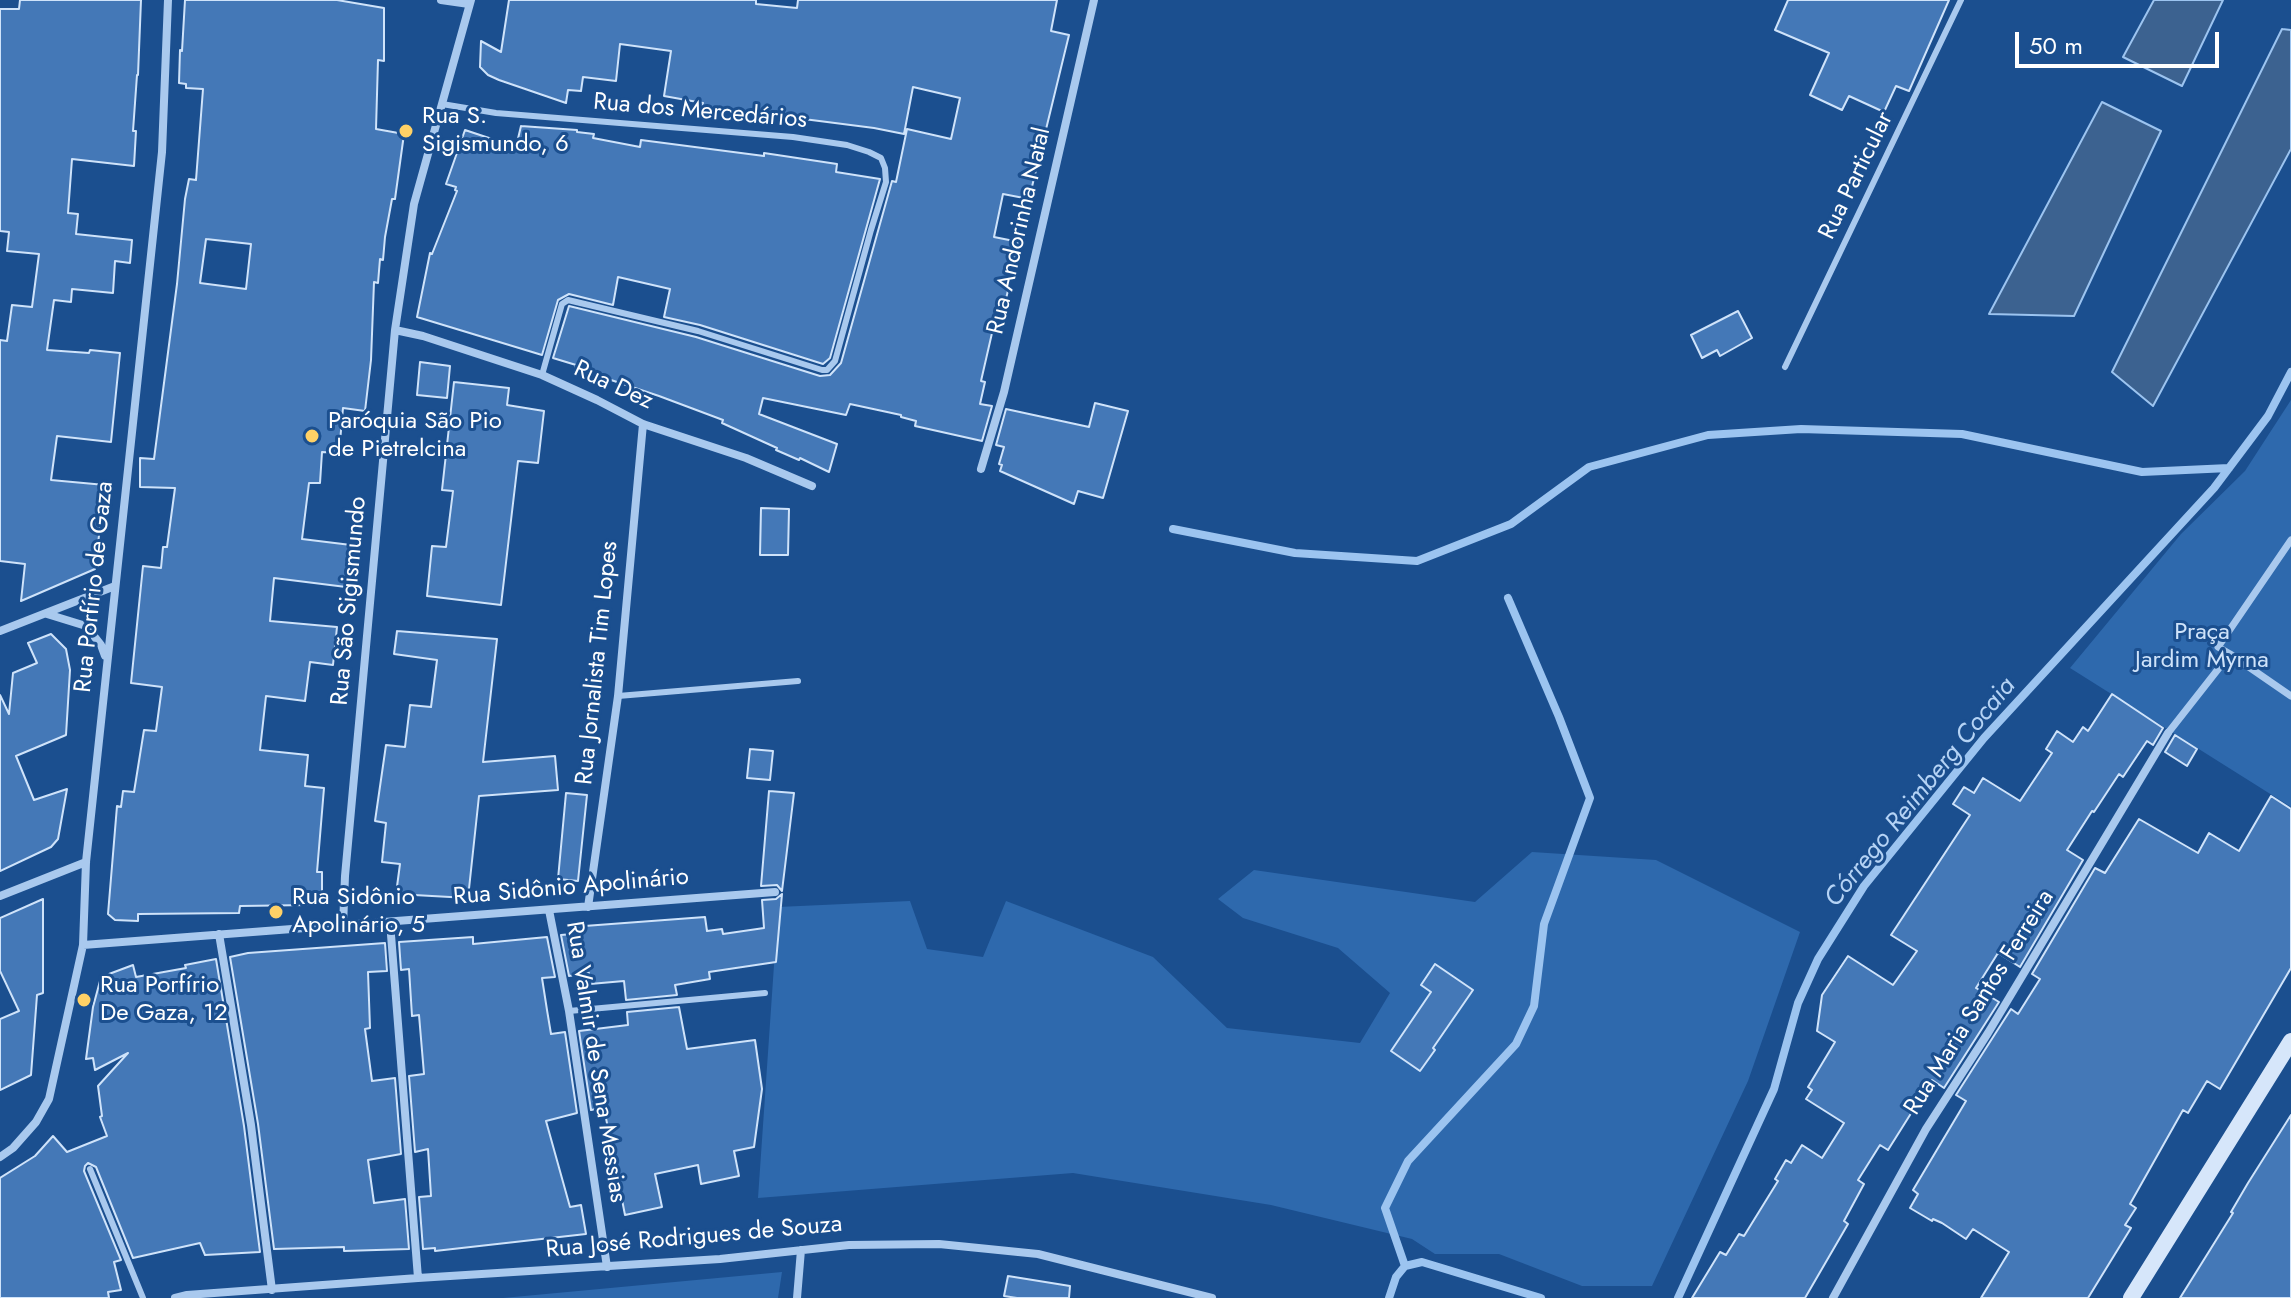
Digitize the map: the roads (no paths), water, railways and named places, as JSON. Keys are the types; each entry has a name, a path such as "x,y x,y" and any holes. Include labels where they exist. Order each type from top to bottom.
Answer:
{"main road":[{"path":"2131,1298 2291,1041"}],"street":[{"name":"Rua Porfírio de Gaza","path":"0,1157 13,1148 36,1122 49,1099 83,945 86,862 162,152 168,0"},
{"path":"441,0 470,2"},
{"name":"Rua Andorinha Natal","path":"981,469 1004,392 1094,0"},
{"name":"Rua São Sigismundo","path":"343,926 395,330 414,204 470,2"},
{"name":"Rua Dez","path":"395,330 423,336 542,375 643,424 746,458 812,486"},
{"name":"Rua Jornalista Tim Lopes","path":"588,907 618,696 643,424"},
{"path":"2291,540 2218,647 2291,696"},
{"path":"0,631 115,586"},
{"path":"47,614 86,626 101,645 107,661"},
{"path":"2168,733 2230,654"},
{"name":"Rua Maria Santos Ferreira","path":"1833,1298 1926,1129 1988,1033 2168,733"},
{"path":"0,896 86,862"},
{"name":"Rua Sidônio Apolinário","path":"83,945 775,892"},
{"name":"Rua Valmir de Sena Messias","path":"549,910 569,1011 607,1267"},
{"path":"390,922 418,1278"},
{"path":"219,934 251,1125 272,1290"},
{"name":"Rua José Rodrigues de Souza","path":"175,1298 418,1278 720,1259 849,1245 939,1244 1038,1254 1212,1298"},
{"path":"797,1298 801,1250"}],"lane":[{"name":"Rua Particular","path":"1785,367 1961,0"},
{"name":"Rua dos Mercedários","path":"442,104 496,113 793,137 847,145 881,158 885,168 886,182 835,361 827,370 698,331 568,300 562,304 542,375"},
{"path":"618,696 798,681"},
{"path":"569,1011 765,993"},
{"path":"90,1169 143,1298"}],"waterway":[{"name":"Córrego Reimberg Cocaia","path":"1678,1298 1774,1089 1798,1003 1818,959 1864,886 1984,738 2214,488 2268,416 2291,372"},
{"path":"1173,529 1295,553 1417,561 1511,524 1589,467 1708,435 1801,429 1962,434 2142,472 2229,468"},
{"path":"1405,1266 1385,1208 1408,1161 1516,1044 1534,1006 1544,924 1590,798 1508,598"},
{"name":"Córrego Reimberg Cocaia","path":"1389,1298 1396,1277 1405,1266 1422,1262 1541,1298"}],"place":[{"name":"Rua S. Sigismundo, 6","path":"406,131"},
{"name":"Paróquia São Pio de Pietrelcina","path":"312,436"},
{"name":"Rua Sidônio Apolinário, 5","path":"276,912"},
{"name":"Rua Porfírio De Gaza, 12","path":"84,1000"}],"park label":[{"name":"Praça Jardim Myrna","path":"2202,647"}]}
